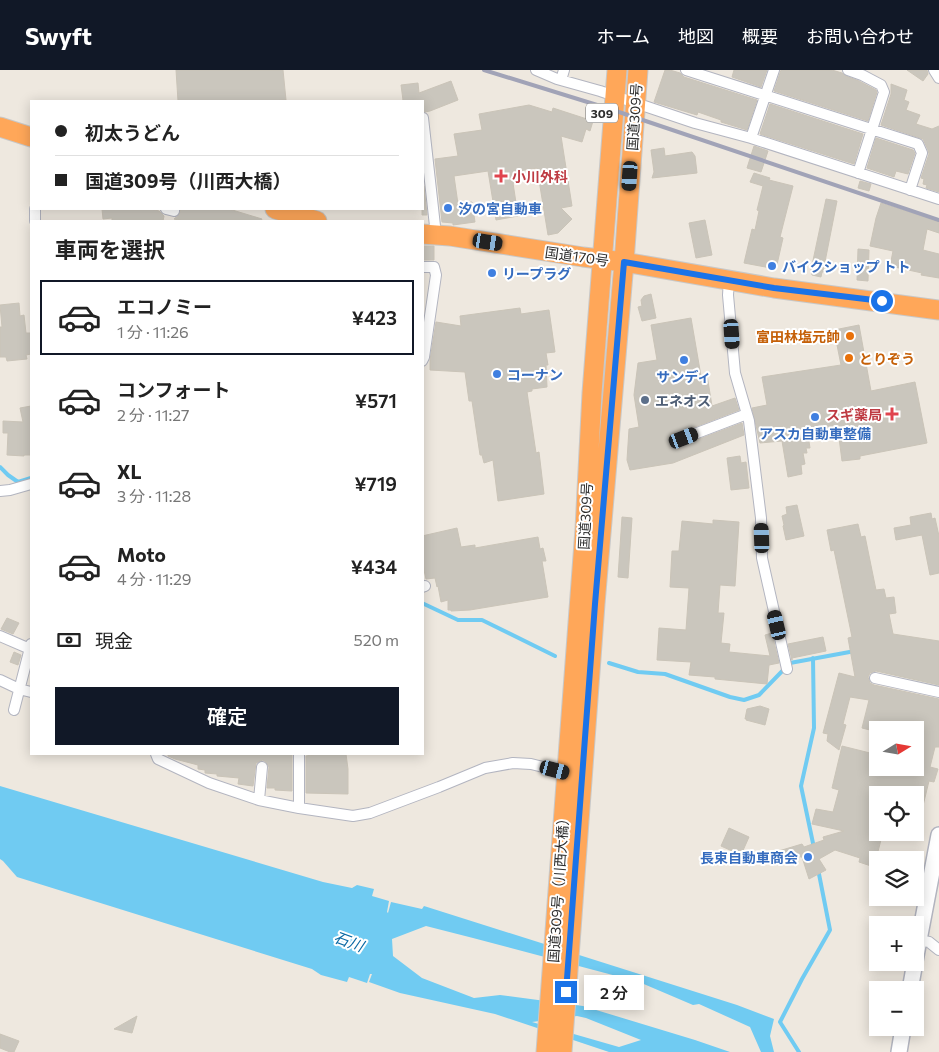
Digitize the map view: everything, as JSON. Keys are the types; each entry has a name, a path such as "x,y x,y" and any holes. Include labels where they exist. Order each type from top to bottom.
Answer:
{"highway":[{"name":"309","path":"605,70 609,94"},
{"name":"国道309号","path":"571,783 592,393 610,154 609,94 617,70"},
{"name":"国道309号","path":"571,783 598,576 638,70"},
{"path":"0,127 30,137"},
{"path":"278,210 314,220"},
{"name":"国道170号","path":"429,234 624,262 774,288 939,310"},
{"name":"国道309号（川西大橋）","path":"546,1052 571,783"},
{"name":"国道309号（川西大橋）","path":"562,1052 571,783"}],"street":[{"path":"536,70 562,75 609,94 696,123 751,138 939,199"},
{"path":"686,70 918,144 922,153 910,190"},
{"path":"751,138 774,70"},
{"path":"848,70 881,85 884,92 858,173"},
{"path":"934,70 939,78"},
{"path":"424,118 429,234"},
{"path":"424,267 434,267 436,275 424,357"},
{"path":"729,280 728,295 735,373 749,422 761,518 762,558 787,668"},
{"path":"684,438 747,414"},
{"path":"0,491 30,484"},
{"path":"0,636 30,646"},
{"path":"14,710 30,650"},
{"path":"875,678 939,692"},
{"path":"0,680 30,692"},
{"path":"156,755 158,759 209,783 259,800 354,816 370,813 485,768 513,763 531,764 571,783"},
{"path":"299,755 299,808"},
{"path":"259,800 262,766"},
{"path":"923,916 939,835"},
{"path":"924,946 929,942 939,950"},
{"path":"899,1052 902,1036"}],"water":[{"name":"石川","path":"0,786 323,882 352,888 357,885 374,889 372,896 389,901 388,913 391,902 422,909 424,906 737,1005 774,1019 770,1036 774,1052 761,1052 750,1027 699,1004 693,1005 639,982 426,926 392,939 393,956 422,978 474,998 500,995 583,1006 730,1052 609,1052 495,1014 400,993 369,982 372,974 370,974 367,983 349,977 347,982 321,975 312,969 17,877 0,859","holes":["577,1016 641,1040 619,1047 532,1022"]}],"building":[{"path":"176,70 283,70 286,100 178,100"},
{"path":"665,70 680,73 684,77 757,100 747,130 698,112 697,115 654,102"},
{"path":"734,70 767,70 761,87 732,77"},
{"path":"781,70 832,70 876,90 868,121 774,91"},
{"path":"907,70 927,70 928,74 923,81"},
{"path":"451,81 458,100 425,112 424,100 403,100 401,85 418,83 419,93"},
{"path":"891,84 907,90 904,100 909,102 906,110 920,115 916,124 932,129 939,126 939,192 926,188 927,185 923,184 924,179 921,178 929,154 923,139 881,125 891,94"},
{"path":"770,104 863,134 854,164 760,134"},
{"path":"529,105 552,112 553,108 593,121 590,131 586,129 582,142 561,136 572,206 561,208 572,219 558,233 548,235 537,168 513,172 518,216 496,220 488,171 454,176 458,204 472,202 475,222 453,225 453,223 442,222 435,159 458,156 454,134 482,130 479,114"},
{"path":"876,138 913,150 915,153 908,174 896,171 894,177 867,168"},
{"path":"754,146 768,151 761,172 747,168"},
{"path":"664,148 665,156 692,152 695,156 697,173 652,178 654,172 651,150"},
{"path":"754,173 770,178 769,180 793,186 780,237 783,238 776,269 744,263 752,229 755,230 759,211 757,210 763,186 750,182"},
{"path":"860,181 871,184 869,191 858,188"},
{"path":"424,186 427,215 422,215 422,210 424,210"},
{"path":"826,199 837,201 821,277 812,275 811,270"},
{"path":"881,203 939,222 939,233 927,229 923,250 939,254 939,278 890,266 893,251 870,246"},
{"path":"102,210 155,210 164,216 163,220 103,219"},
{"path":"181,210 232,210 262,219 174,219 179,215"},
{"path":"705,220 712,255 696,258 689,223"},
{"path":"424,246 434,246 434,260 424,260"},
{"path":"858,249 869,250 868,281 857,280"},
{"path":"651,294 656,318 642,321 638,307 642,306 641,300 644,296"},
{"path":"19,303 20,316 24,315 26,333 30,333 30,354 26,355 27,359 7,361 6,357 0,357 0,327 2,327 0,305"},
{"path":"520,308 521,314 549,310 555,352 546,353 548,365 546,365 547,387 532,389 532,391 527,392 536,453 539,452 544,494 498,501 493,460 484,463 482,455 480,455 472,401 469,401 465,372 430,370 430,360 436,322 461,326 460,316"},
{"path":"691,318 701,376 707,375 712,406 735,398 739,410 682,432 677,436 678,441 682,445 686,444 742,423 744,435 673,463 630,470 627,460 629,429 639,427 634,395 638,363 657,360 651,325"},
{"path":"859,325 871,391 915,382 927,443 860,456 860,459 842,461 838,430 808,435 810,448 806,448 807,453 803,453 805,464 801,465 802,474 788,477 782,441 760,443 752,408 767,405 762,377 841,365 834,330"},
{"path":"30,406 30,455 7,455 8,433 3,433 3,421 23,422 20,408"},
{"path":"740,456 741,463 746,462 749,488 731,490 727,458"},
{"path":"797,505 804,536 786,540 782,516 787,514 786,507"},
{"path":"931,513 932,519 935,518 939,536 939,573 930,575 922,535 896,540 894,528 911,525 910,517"},
{"path":"622,517 632,518 628,578 618,577"},
{"path":"713,520 739,522 735,586 720,585 718,613 724,613 721,643 730,644 729,652 770,656 765,635 772,633 779,663 769,665 767,684 689,675 691,662 657,660 659,628 686,630 689,588 670,587 672,551 679,551 682,521 713,524"},
{"path":"858,524 861,537 865,536 876,590 884,589 886,598 894,597 896,613 889,614 893,634 939,641 939,685 876,671 870,673 868,677 870,683 874,685 939,699 939,747 935,747 930,767 938,769 934,782 929,781 924,802 924,786 869,786 869,841 881,841 878,851 869,851 869,865 859,862 860,858 835,850 819,859 826,870 809,879 802,857 772,853 802,844 804,847 824,840 823,837 844,831 812,824 816,809 833,812 839,790 832,788 842,746 869,753 869,776 924,776 924,721 869,721 869,730 862,728 869,700 850,697 843,724 846,725 839,750 827,741 828,734 823,733 839,673 855,677 848,638 852,637 834,550 831,551 827,530"},
{"path":"457,528 461,547 475,545 475,548 538,537 540,549 543,548 546,561 542,561 548,597 470,610 448,610 448,600 441,602 435,578 426,579 424,570 424,536"},
{"path":"7,618 19,623 13,634 1,629"},
{"path":"823,637 826,651 792,658 792,660 788,644"},
{"path":"14,652 21,655 18,665 10,662"},
{"path":"760,706 769,709 765,725 745,719 747,709"},
{"path":"292,755 292,791 267,788 269,767 263,760 256,763 253,786 238,784 239,778 205,773 205,770 198,769 198,765 168,756"},
{"path":"346,755 348,794 306,793 306,756"},
{"path":"729,828 749,837 741,855 721,846"},
{"path":"137,1016 132,1033 114,1029"},
{"path":"0,1034 19,1041 14,1052 0,1048"}],"waterway":[{"path":"0,467 18,482 30,478"},
{"path":"424,604 458,620 482,620 555,656"},
{"path":"609,663 638,672 665,674 730,697 744,700 759,695 790,663 855,651"},
{"path":"813,658 814,728 801,786 814,848"},
{"path":"799,1052 780,1022 830,930 818,869"}],"railway":[{"path":"484,70 610,109 939,220"}],"place":[{"name":"小川外科","path":"501,176"},
{"name":"汐の宮自動車","path":"448,208"},
{"name":"バイクショップ トト","path":"772,266"},
{"name":"リープラグ","path":"492,273"},
{"name":"富田林塩元帥","path":"850,336"},
{"name":"とりぞう","path":"849,358"},
{"name":"サンディ","path":"684,360"},
{"name":"コーナン","path":"497,374"},
{"name":"エネオス","path":"645,400"},
{"name":"スギ薬局","path":"892,414"},
{"name":"アスカ自動車整備","path":"815,417"},
{"name":"長束自動車商会","path":"808,857"}],"route":[{"path":"566,992 595,604 624,262 774,288 882,301"}]}
